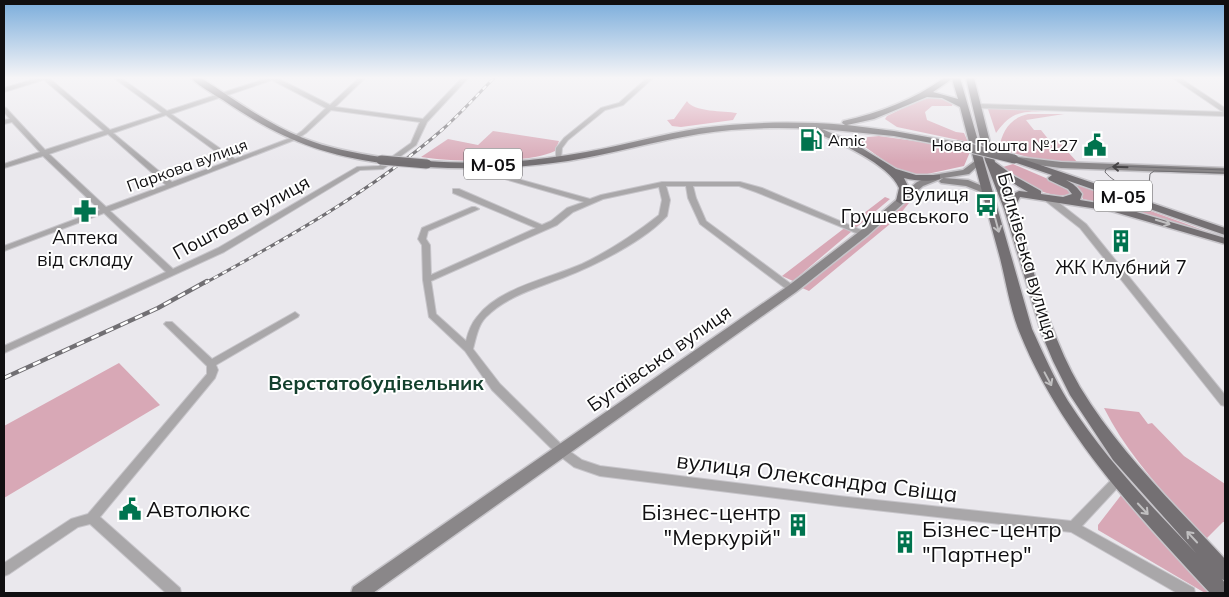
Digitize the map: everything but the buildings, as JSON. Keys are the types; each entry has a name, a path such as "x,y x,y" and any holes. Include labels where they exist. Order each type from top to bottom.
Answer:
{"main road":[{"name":"М-05","path":"239,106 259,120 295,138 331,150 381,160 427,164 491,164 558,159 703,131 777,125 811,125 909,135 958,144 1017,159 1225,232"},
{"path":"811,125 852,123 898,106"},
{"name":"Балківська вулиця","path":"978,106 988,192 1025,329 1035,355 1072,421 1117,481 1222,593"},
{"name":"Балківська вулиця","path":"964,107 985,160 1009,209 1049,335 1075,391 1119,455 1225,572"},
{"path":"886,112 880,117 882,122 909,135"},
{"path":"777,125 825,133 863,152 898,176 904,190 901,201"},
{"path":"863,152 857,142 858,138 864,135 909,135"},
{"path":"1017,159 1048,164 1225,171"},
{"path":"1017,159 1068,185 1078,195 1076,198 1064,200"},
{"path":"985,160 1010,178 1046,197"},
{"name":"Бугаївська вулиця","path":"359,593 792,289 864,233 920,184 936,177 966,172 985,160"},
{"path":"889,169 909,177 936,177"},
{"path":"920,184 941,181 962,182 988,192"},
{"path":"1009,209 1014,196 1019,194 1046,197 1126,211 1225,241"}],"street":[{"path":"79,106 171,185"},
{"path":"157,106 235,162"},
{"path":"4,166 189,106"},
{"path":"327,106 424,121"},
{"name":"Паркова вулиця","path":"4,249 295,138 333,106"},
{"name":"Поштова вулиця","path":"4,350 221,250 359,168 381,168 414,144 424,121 438,106"},
{"path":"558,159 559,148 566,139 598,112 616,106"},
{"path":"978,106 1225,112"},
{"path":"4,109 44,153 172,273"},
{"path":"4,122 13,120"},
{"path":"486,174 498,175 590,201"},
{"path":"689,183 692,198 703,222 792,289"},
{"path":"468,349 482,315 518,291 573,271 644,232 663,216 666,200 662,184"},
{"path":"427,280 542,228 570,210 600,196 662,184 740,184 864,233"},
{"path":"456,191 542,228"},
{"name":"Балківська вулиця","path":"1046,197 1083,226 1225,402"},
{"name":"вулиця Олександра Свіща","path":"475,209 425,230 422,239 426,245 427,280 432,315 468,349 496,387 561,451 578,464 600,471 839,501 1073,527"},
{"path":"211,364 295,315"},
{"path":"4,570 75,523 92,518 212,375 211,364 170,324"},
{"path":"1117,481 1073,527 1189,593"},
{"path":"92,518 168,591"}],"shaded area":[{"path":"683,106 737,113 733,120 681,127 672,126 667,120 674,119"},
{"path":"908,106 952,106 932,106 925,112 927,120 956,132 964,133 968,142 897,127 885,119 887,116"},
{"path":"988,109 1045,111 1016,114 1006,121 996,133"},
{"path":"1028,114 1064,114 1026,120 1034,130 1041,130 1049,140 1058,141 1078,163 1042,161 999,149 1002,136 1008,126 1016,119"},
{"path":"493,131 559,141 555,151 527,158 470,161 421,157 448,139 478,145"},
{"path":"879,136 922,142 970,152 964,166 918,176 900,172 861,144 862,140 868,137"},
{"path":"1013,164 1069,188 1072,193 1055,195 1036,189 1003,167"},
{"path":"1049,174 1225,238 1128,209 1083,199 1078,188"},
{"path":"922,187 896,219 809,291 800,287 892,216"},
{"path":"885,197 890,199 793,281 782,276"},
{"path":"119,363 160,405 4,498 4,426"},
{"path":"1104,408 1139,412 1148,424 1152,423 1184,456 1225,484 1225,522 1206,539 1138,461 1125,444"},
{"path":"1122,494 1209,593 1205,593 1098,530 1098,525"}],"tram line":[{"path":"1225,170 1114,166 1106,169 1105,172 1114,180 1131,186 1149,184 1150,174 1154,171 1225,173"}],"railway":[{"path":"205,283 298,231 358,193 416,152 467,106"},
{"path":"4,378 158,308 207,281"}],"place":[{"name":"Amic","path":"811,140"},
{"name":"Нова Пошта №127","path":"1095,145"},
{"name":"Вулиця Грушевського","path":"986,205"},
{"name":"Аптека від складу","path":"85,211"},
{"name":"ЖК Клубний 7","path":"1121,241"},
{"name":"Автолюкс","path":"130,509"},
{"name":"Бізнес-центр \"Меркурій\"","path":"798,525"},
{"name":"Бізнес-центр \"Партнер\"","path":"905,542"}],"district":[{"name":"Верстатобудівельник","path":"376,382"}]}
